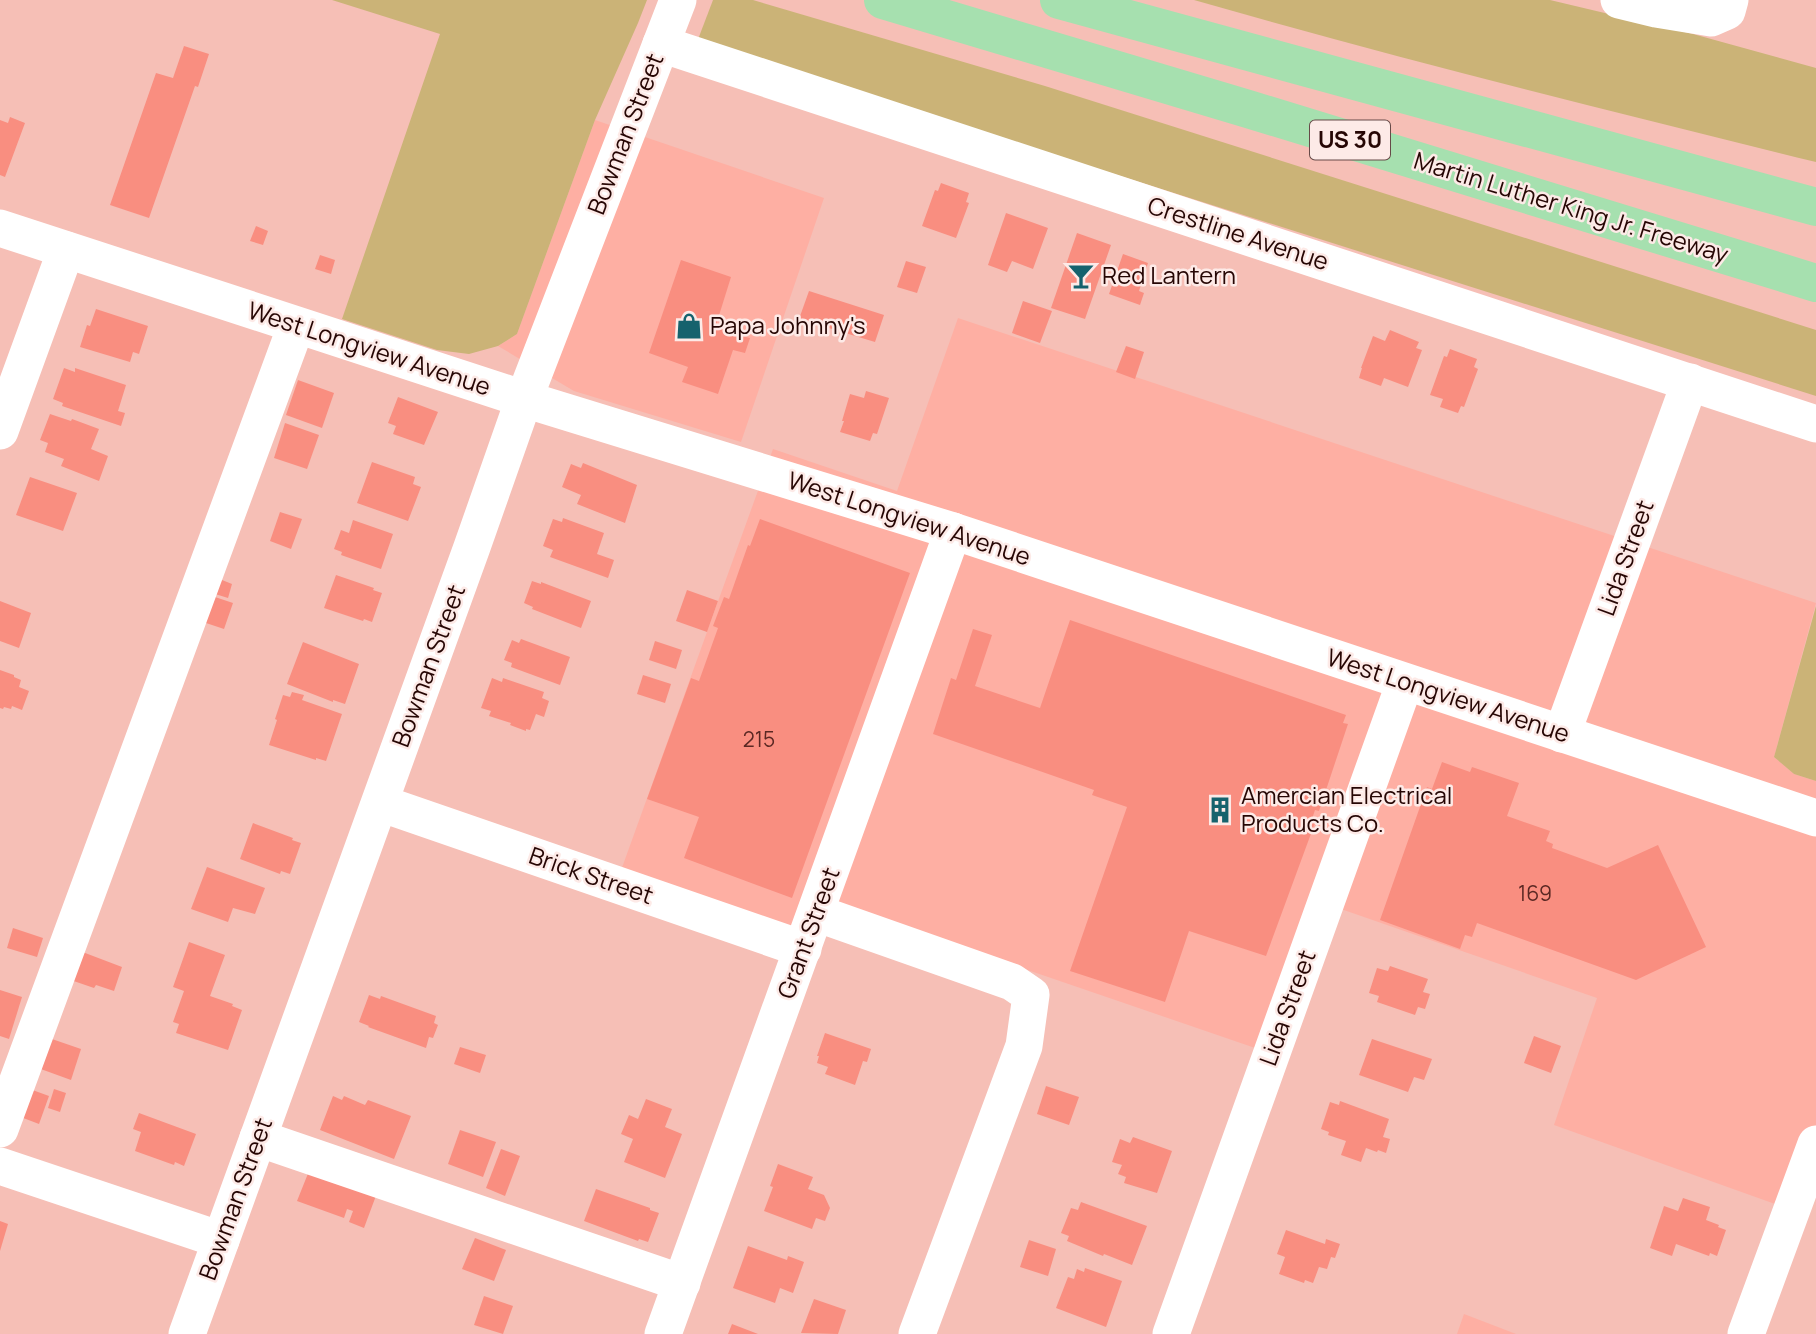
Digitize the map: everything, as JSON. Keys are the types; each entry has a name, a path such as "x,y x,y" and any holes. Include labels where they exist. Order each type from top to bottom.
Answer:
{"highway":[{"name":"Martin Luther King Jr. Freeway","path":"883,0 1816,283"},
{"name":"US 30","path":"1059,0 1816,207"}],"street":[{"name":"Bowman Street","path":"187,1334 524,399 678,0"},
{"path":"1619,0 1711,18 1727,11 1730,0"},
{"name":"Crestline Avenue","path":"661,44 1816,424"},
{"name":"West Longview Avenue","path":"0,228 524,399 953,531 1816,818"},
{"path":"0,431 66,250"},
{"path":"0,1129 296,326"},
{"name":"Lida Street","path":"1562,734 1690,382"},
{"name":"Grant Street","path":"663,1334 953,531"},
{"name":"Lida Street","path":"1171,1334 1405,682"},
{"name":"Brick Street","path":"380,803 803,949"},
{"path":"816,913 1012,982 1031,995 1024,1046 917,1334"},
{"path":"258,1138 681,1283"},
{"path":"1746,1334 1816,1144"},
{"path":"0,1166 221,1240"}],"shaded area":[{"path":"332,0 647,0 595,120 517,334 498,346 469,354 437,350 342,319 440,34"},
{"path":"713,0 753,0 1045,86 1816,330 1816,396 697,42"},
{"path":"1194,0 1550,0 1693,34 1816,68 1816,162 1504,84"},
{"path":"595,120 824,198 741,442 574,391 498,346 517,334"},
{"path":"958,318 1816,603 1774,757 1794,774 1816,781 1816,1170 1800,1213 1554,1125 1597,998 1315,900 1261,1050 824,900 806,947 619,876 773,449 897,491"},
{"path":"1816,606 1816,781 1794,774 1774,757"},
{"path":"1464,1314 1516,1334 1457,1334"}],"building":[{"path":"184,46 209,54 198,87 195,86 149,218 110,205 156,73 173,78"},
{"path":"10,117 25,123 5,177 0,175 0,120 8,123"},
{"path":"941,183 969,193 966,202 969,203 956,238 922,226 935,190 938,191"},
{"path":"1006,213 1048,228 1033,269 1012,261 1007,272 988,265"},
{"path":"256,226 268,231 263,245 250,241"},
{"name":"Red Lantern","path":"1077,233 1111,245 1085,319 1051,308"},
{"path":"1123,254 1148,263 1139,291 1144,293 1140,305 1109,294"},
{"path":"320,255 335,260 331,274 315,269"},
{"name":"Papa Johnny's","path":"681,260 731,277 716,325 730,331 731,327 740,330 738,335 750,338 745,353 733,350 718,394 682,382 688,367 649,353"},
{"path":"906,261 926,267 917,293 897,287"},
{"path":"809,291 884,315 875,342 799,319"},
{"path":"1023,301 1052,311 1040,343 1012,333"},
{"path":"96,309 148,326 139,354 133,352 130,362 80,347"},
{"path":"1390,330 1419,342 1416,348 1422,350 1408,387 1384,378 1381,386 1359,378 1373,336 1385,341"},
{"path":"1126,346 1144,352 1135,379 1116,372"},
{"path":"1450,349 1477,359 1474,367 1478,369 1464,407 1461,406 1458,413 1440,407 1443,399 1430,395 1444,356 1447,357"},
{"path":"64,368 75,372 75,368 126,385 118,411 125,413 121,426 62,406 63,403 53,399"},
{"path":"298,380 334,393 322,428 286,415"},
{"path":"866,391 889,398 877,434 873,433 870,441 840,432 850,394 864,398"},
{"path":"398,397 438,412 424,445 393,434 396,426 388,423"},
{"path":"50,414 99,429 91,449 108,456 99,481 61,466 64,459 45,452 48,443 40,440"},
{"path":"285,423 319,435 307,469 274,458"},
{"path":"372,462 415,477 413,484 421,487 408,521 357,503"},
{"path":"583,463 637,485 625,523 577,504 581,495 562,487 571,464 581,468"},
{"path":"30,477 77,493 63,531 16,515"},
{"path":"280,512 302,519 291,549 270,541"},
{"path":"563,518 604,533 597,554 614,560 608,578 550,557 553,550 543,546 553,519 562,522"},
{"path":"760,519 910,573 792,898 684,858 699,817 647,799 691,678 699,681 718,628 713,626 724,597 729,599"},
{"path":"353,520 393,534 381,569 341,555 342,552 334,549 341,530 349,533"},
{"path":"336,575 382,593 372,622 324,608"},
{"path":"217,578 232,584 228,598 212,593"},
{"path":"532,581 591,601 581,628 532,609 533,607 524,603"},
{"path":"687,590 718,601 707,632 676,621"},
{"path":"206,594 233,603 224,629 197,620"},
{"path":"0,601 31,613 19,648 0,641"},
{"name":"Amercian Electrical Products Co.","path":"1070,620 1346,715 1343,723 1348,724 1319,811 1315,810 1312,819 1316,820 1266,956 1189,931 1165,1002 1070,971 1127,807 1092,795 1094,790 933,734 951,678 956,680 973,629 992,635 975,686 1040,708"},
{"path":"521,639 570,657 560,685 511,667 512,663 504,660 512,640 519,643"},
{"path":"655,641 682,650 676,669 649,660"},
{"path":"303,642 359,664 345,704 287,684"},
{"path":"0,670 21,680 19,687 29,691 22,710 12,706 11,709 0,708"},
{"path":"643,675 671,684 665,703 637,694"},
{"path":"492,678 502,682 503,678 544,692 542,698 549,701 544,717 536,714 530,730 526,731 489,716 491,711 481,708"},
{"path":"292,692 304,695 302,700 342,714 326,761 269,745 283,695 290,697"},
{"path":"1442,762 1470,772 1472,767 1519,783 1507,816 1550,831 1546,841 1553,844 1552,848 1607,868 1658,845 1706,947 1636,980 1477,923 1472,937 1465,935 1460,949 1380,920 1427,787 1432,789"},
{"path":"253,823 301,843 290,874 281,871 280,874 240,859"},
{"path":"207,867 265,888 255,914 233,908 228,922 191,909"},
{"path":"13,928 43,938 37,957 7,948"},
{"path":"189,942 225,955 210,996 242,1010 228,1050 176,1033 179,1024 173,1022 184,991 173,987"},
{"path":"72,948 122,967 114,991 96,985 94,988 62,977"},
{"path":"1390,966 1428,979 1423,992 1430,994 1425,1009 1418,1007 1415,1015 1377,1002 1379,996 1369,993 1377,968 1388,971"},
{"path":"0,990 22,997 9,1039 0,1036"},
{"path":"369,995 380,999 381,996 436,1016 434,1023 438,1025 433,1038 429,1037 426,1048 359,1022"},
{"path":"825,1033 871,1049 867,1062 863,1061 855,1085 825,1074 828,1067 817,1063"},
{"path":"1534,1036 1561,1046 1551,1073 1524,1063"},
{"path":"49,1038 81,1049 71,1080 38,1068"},
{"path":"1372,1039 1432,1059 1424,1080 1414,1077 1408,1092 1359,1075"},
{"path":"460,1047 486,1055 480,1073 454,1064"},
{"path":"1046,1086 1079,1097 1069,1125 1037,1114"},
{"path":"27,1088 49,1096 39,1124 18,1116"},
{"path":"54,1089 66,1093 60,1112 48,1108"},
{"path":"333,1096 342,1100 344,1096 365,1105 368,1100 411,1116 394,1159 320,1130"},
{"path":"646,1099 672,1109 665,1127 682,1134 665,1178 624,1162 633,1139 621,1134 629,1115 638,1119"},
{"path":"1340,1101 1389,1119 1383,1137 1390,1139 1386,1153 1366,1148 1361,1162 1341,1155 1346,1141 1328,1135 1329,1132 1321,1129 1330,1102 1339,1105"},
{"path":"139,1113 196,1134 184,1166 135,1151 141,1132 133,1129"},
{"path":"460,1130 496,1142 483,1177 448,1164"},
{"path":"1133,1137 1172,1151 1157,1193 1124,1183 1126,1177 1118,1174 1122,1165 1112,1162 1120,1139 1130,1143"},
{"path":"501,1149 520,1156 505,1196 486,1188"},
{"path":"778,1164 813,1177 808,1189 824,1195 830,1208 825,1221 816,1218 812,1229 764,1211"},
{"path":"309,1171 377,1193 364,1228 349,1222 353,1211 347,1209 344,1218 297,1201"},
{"path":"596,1189 659,1213 648,1242 638,1241 584,1221"},
{"path":"1683,1198 1710,1207 1706,1220 1726,1230 1717,1256 1710,1253 1709,1256 1676,1244 1672,1256 1650,1248 1664,1206 1678,1211"},
{"path":"1081,1202 1147,1226 1132,1265 1067,1241 1069,1236 1061,1233 1071,1208 1078,1210"},
{"path":"0,1221 8,1224 0,1251"},
{"path":"1286,1230 1325,1244 1326,1239 1340,1244 1327,1269 1319,1267 1313,1283 1305,1280 1304,1283 1279,1274 1285,1257 1277,1254"},
{"path":"475,1238 506,1250 494,1281 462,1269"},
{"path":"1029,1240 1056,1249 1048,1276 1020,1267"},
{"path":"748,1246 787,1260 788,1256 804,1262 793,1293 780,1288 775,1303 733,1288"},
{"path":"1085,1268 1122,1281 1106,1327 1056,1308 1068,1277 1074,1279 1077,1269 1084,1272"},
{"path":"484,1296 513,1306 503,1334 474,1325"},
{"path":"814,1299 846,1310 838,1334 801,1333"},
{"path":"732,1324 758,1334 728,1334"}],"place":[{"name":"Red Lantern","path":"1081,276"},
{"name":"Papa Johnny's","path":"689,326"},
{"name":"Amercian Electrical Products Co.","path":"1220,810"}]}
